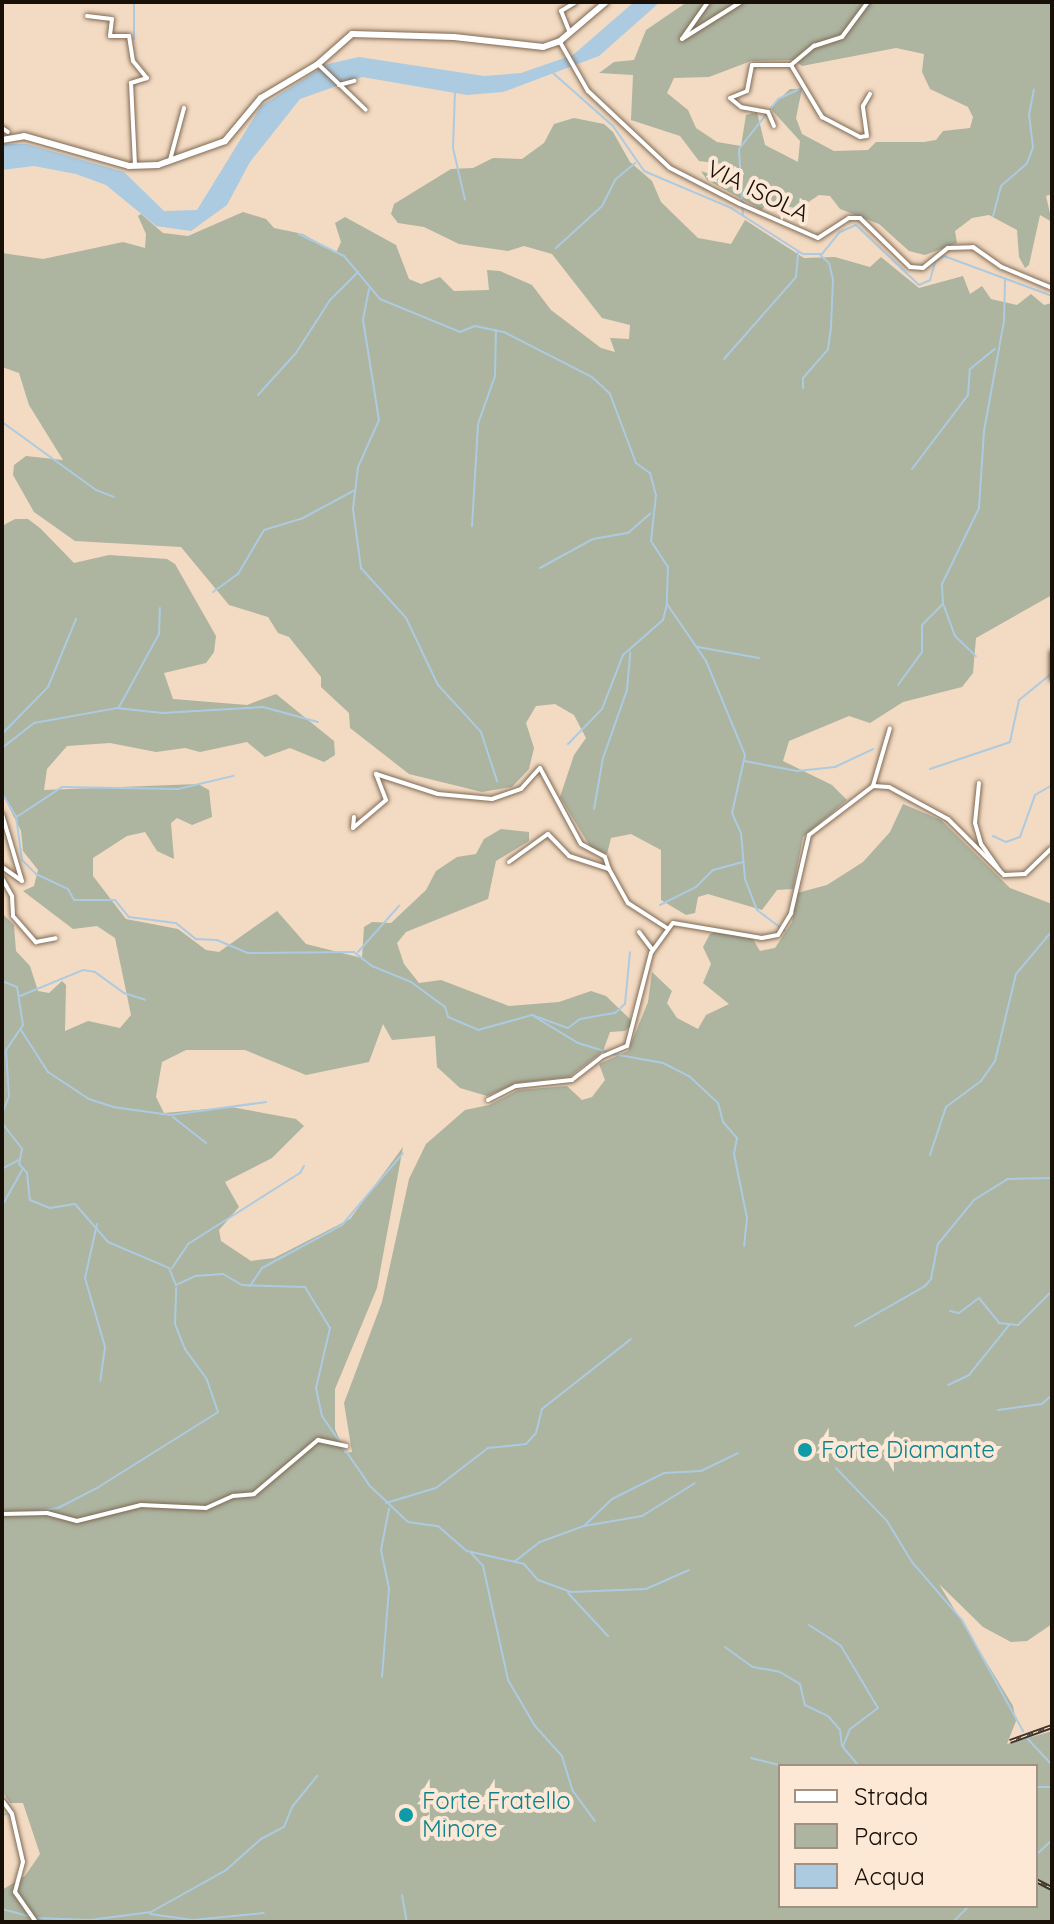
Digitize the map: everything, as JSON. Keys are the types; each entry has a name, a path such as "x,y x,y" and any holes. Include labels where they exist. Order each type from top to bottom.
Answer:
{"main road":[{"path":"6,135 32,138 135,167 169,163 225,141 261,98 318,65 342,40 359,33 543,47 560,41 606,2"}],"street":[{"path":"570,33 561,11 576,2"},
{"path":"708,2 682,39 741,2"},
{"path":"774,126 768,112 741,107 730,98 747,91 752,65 791,65 814,46 842,37 868,2"},
{"path":"87,16 112,19 110,36 129,36 133,61 147,78 131,83 135,167"},
{"name":"VIA ISOLA","path":"560,41 588,91 670,168 762,214 823,238 857,217 910,267 923,268 941,250 973,247 1002,267 1052,288"},
{"path":"318,65 366,110"},
{"path":"791,65 822,117 860,137 867,136 863,106 870,94"},
{"path":"339,85 354,81"},
{"path":"169,163 184,108"},
{"path":"1052,652 1052,679"},
{"path":"488,1100 516,1086 572,1080 603,1056 627,1046 653,949 667,928 681,921 762,938 778,935 791,913 809,835 873,786 890,728"},
{"path":"354,817 354,829 385,802 376,774 438,794 492,799 521,789 540,768 581,844 605,857 628,903 667,928"},
{"path":"979,783 975,823 981,844 1004,875"},
{"path":"873,786 889,787 948,819 1004,875 1025,874 1052,848"},
{"path":"2,814 22,881 2,867"},
{"path":"509,862 546,834 573,858 609,869"},
{"path":"2,878 12,896 13,916 36,942 56,938"},
{"path":"639,932 653,949"},
{"path":"2,1514 47,1513 77,1521 141,1505 206,1508 258,1492 318,1440 346,1446"},
{"path":"2,1800 12,1814 23,1862 15,1892 36,1922"}],"green space":[{"path":"687,2 1052,2 1052,194 1046,196 1052,222 1040,215 1029,265 1025,268 1019,257 1017,230 989,215 972,218 955,231 957,243 925,255 909,251 879,224 840,209 830,196 819,195 798,209 768,201 762,210 707,180 701,171 728,180 736,175 732,165 699,161 680,136 631,120 633,75 599,73 614,62 634,60 646,30","holes":["896,48 924,54 922,72 930,89 968,107 973,117 970,128 943,131 936,140 876,142 868,150 834,151 802,134 796,118 802,89 790,89 770,108 800,141 798,162 765,145 757,112 746,115 741,146 717,142 696,128 688,110 667,93 674,78 709,77 751,61 794,60 802,66"]},
{"path":"574,118 604,124 613,132 630,162 652,181 661,202 698,238 731,244 745,220 804,258 835,257 870,267 881,257 919,288 963,276 970,294 982,286 991,299 1017,305 1031,294 1044,305 1052,303 1052,595 976,638 973,673 962,687 903,702 870,723 849,716 789,741 783,761 832,785 847,800 803,837 793,889 777,890 762,910 708,894 698,897 695,913 686,915 661,900 661,850 631,834 611,838 607,854 591,848 560,797 574,755 586,738 574,715 555,704 536,706 526,723 534,748 529,769 512,787 482,792 409,774 350,728 349,713 321,687 321,677 289,637 278,633 268,617 229,605 181,547 75,541 34,512 13,475 14,465 26,456 63,460 29,405 19,373 2,367 2,253 43,259 123,242 145,248 146,234 138,216 141,214 163,233 188,236 243,212 266,219 274,228 303,234 336,253 341,242 335,223 345,217 396,245 409,279 421,284 440,277 454,291 489,290 487,270 500,271 532,285 551,310 601,348 615,352 610,338 629,339 630,325 602,318 552,254 524,246 508,251 459,244 424,227 398,223 391,214 394,204 451,169 473,168 493,158 522,159 544,143 554,124"},
{"path":"15,519 28,519 74,563 109,555 167,559 175,564 216,636 214,652 206,663 164,673 173,699 247,705 276,694 334,741 335,755 324,762 290,748 265,757 247,742 200,752 185,748 156,752 110,743 67,746 47,769 44,790 198,784 209,790 212,817 192,825 177,818 171,823 174,859 157,851 145,832 127,836 93,858 93,876 126,919 178,929 206,950 219,952 277,911 306,944 362,958 364,927 372,922 391,923 426,890 436,871 457,857 476,854 484,839 501,829 529,832 529,841 496,861 488,899 406,932 397,943 404,964 419,983 441,980 509,1006 559,1002 591,991 606,996 634,1023 625,1031 610,1032 603,1051 569,1077 517,1083 487,1096 460,1088 437,1067 435,1036 392,1040 383,1024 369,1062 306,1075 245,1050 186,1050 162,1062 156,1097 164,1113 231,1107 296,1119 304,1126 272,1158 225,1182 239,1207 219,1230 221,1241 251,1261 274,1258 350,1219 403,1147 377,1288 335,1389 335,1429 345,1453 352,1452 344,1403 382,1302 409,1179 426,1144 465,1110 489,1105 518,1090 567,1086 582,1100 592,1097 605,1080 599,1064 628,1051 648,1002 652,972 672,991 667,1003 677,1018 698,1029 706,1015 729,1004 703,983 711,964 703,947 710,934 719,931 753,939 760,951 775,948 792,922 797,893 827,885 863,862 890,832 903,804 941,820 1010,888 1052,904 1052,1624 1027,1641 1011,1642 983,1627 939,1584 1013,1706 1016,1721 1007,1744 1052,1731 1052,1922 2,1922 2,1890 25,1876 40,1854 23,1803 10,1803 2,1791 2,913 14,925 16,951 30,966 38,991 49,993 62,981 66,985 65,1031 88,1021 120,1028 131,1015 115,938 97,926 73,929 23,891 34,886 38,870 23,851 21,831 2,793 2,526"}],"water":[{"path":"634,2 660,2 599,56 503,92 467,95 362,77 300,99 250,162 227,205 191,231 156,226 106,185 76,174 34,166 2,170 2,144 27,144 124,172 164,211 197,210 261,106 328,64 359,57 484,76 521,73 573,55"}],"waterway":[{"path":"134,2 134,39"},
{"path":"553,73 613,126 644,171 731,208 803,254 822,254 840,232 856,225 919,285 930,280 935,262 944,256 1052,296"},
{"path":"743,215 739,149 778,99 804,87"},
{"path":"993,216 1001,186 1027,163 1033,147 1029,115 1034,89"},
{"path":"455,91 453,148 465,200"},
{"path":"556,248 602,206 616,179 635,163"},
{"path":"299,234 344,256 380,299 460,332 475,326 504,332 592,377 610,394 636,463 650,473 656,495 651,541 668,567 667,604 706,661 745,755 732,813 741,833 745,879 757,910 785,931"},
{"path":"724,359 796,277 798,252"},
{"path":"803,388 803,378 828,349 831,327 833,280 829,263 820,255"},
{"path":"258,395 296,353 330,300 358,272"},
{"path":"898,685 922,652 922,625 943,604 942,584 979,508 984,431 1004,321 1005,279"},
{"path":"369,289 363,320 379,420 358,467 353,509 361,568 406,618 438,685 481,732 497,781"},
{"path":"472,526 478,424 495,376 496,330"},
{"path":"912,469 968,395 970,369 995,349"},
{"path":"2,422 96,490 114,497"},
{"path":"213,592 238,574 264,530 301,519 355,490"},
{"path":"540,568 593,539 628,533 651,513"},
{"path":"568,744 602,709 623,655 663,620 667,604"},
{"path":"944,606 955,636 976,656"},
{"path":"119,707 159,634 160,608"},
{"path":"2,734 48,687 76,619"},
{"path":"698,647 759,658"},
{"path":"594,809 603,758 627,690 630,652"},
{"path":"930,769 1010,742 1019,700 1050,675"},
{"path":"2,748 34,723 117,708 162,713 263,707 318,722"},
{"path":"744,761 797,771 835,767 873,749"},
{"path":"18,816 62,787 178,789 233,776"},
{"path":"993,836 1006,842 1020,837 1035,795 1052,785"},
{"path":"2,793 16,816 22,860 36,874 68,889 74,900 115,900 129,917 176,923 196,939 217,940 248,953 354,952 372,966 411,982 445,1007 448,1017 478,1030 532,1015 568,1028 580,1019 615,1013 625,1004 630,952"},
{"path":"660,905 696,887 713,870 743,862"},
{"path":"358,952 399,906"},
{"path":"930,1155 946,1107 981,1081 995,1061 1016,974 1052,931"},
{"path":"20,996 83,970 95,972 124,993 145,1000"},
{"path":"2,981 17,987 23,1025 6,1050 9,1096 2,1114"},
{"path":"535,1017 578,1043 607,1052"},
{"path":"21,1030 48,1072 89,1099 113,1107 170,1115 266,1102"},
{"path":"613,1054 663,1063 689,1076 718,1103 723,1122 737,1138 734,1154 747,1218 744,1246"},
{"path":"173,1117 206,1143"},
{"path":"2,1123 22,1149 19,1164 27,1173 30,1200 50,1208 75,1204 108,1242 169,1268 176,1285 195,1276 223,1274 242,1285 305,1287 330,1328 316,1388 322,1416 370,1486 408,1522 438,1526 467,1551 524,1564 538,1580 571,1592 646,1589 689,1570"},
{"path":"250,1286 262,1268 342,1225 403,1153"},
{"path":"2,1169 18,1160"},
{"path":"172,1268 188,1244 300,1173 304,1166"},
{"path":"2,1206 22,1170"},
{"path":"855,1326 925,1286 931,1279 938,1244 974,1200 1007,1179 1052,1178"},
{"path":"97,1224 85,1278 105,1347 100,1381"},
{"path":"39,1511 58,1508 97,1488 218,1412 206,1378 185,1349 175,1324 176,1288"},
{"path":"950,1311 959,1313 979,1298 999,1323 1018,1325 1052,1291"},
{"path":"948,1385 969,1375 1009,1325"},
{"path":"386,1503 436,1488 488,1448 526,1444 536,1433 542,1409 631,1339"},
{"path":"998,1410 1042,1404 1051,1396 1052,1382"},
{"path":"514,1562 540,1542 584,1526 612,1499 664,1473 701,1471 738,1453"},
{"path":"836,1468 887,1521 912,1562 962,1620 1023,1731"},
{"path":"584,1526 642,1516 695,1483"},
{"path":"382,1677 389,1588 381,1550 389,1509"},
{"path":"471,1553 483,1566 508,1680 535,1726 562,1756 573,1791 595,1821"},
{"path":"568,1593 608,1636"},
{"path":"809,1625 841,1646 878,1708 850,1729 843,1746"},
{"path":"725,1647 753,1667 780,1672 800,1684 805,1705 828,1716 840,1730 842,1746 857,1764"},
{"path":"1025,1736 1052,1765"},
{"path":"751,1758 778,1765"},
{"path":"35,1918 90,1920 151,1912 226,1870 261,1839 284,1827 292,1807 317,1776"},
{"path":"1038,1787 1052,1787"},
{"path":"2,1815 6,1814"},
{"path":"1038,1853 1052,1840"},
{"path":"402,1895 407,1922"},
{"path":"953,1922 967,1908"},
{"path":"2,1909 28,1916"},
{"path":"150,1914 193,1920 264,1913"}],"railway":[{"path":"1010,1741 1052,1726"},
{"path":"1038,1881 1052,1888"}],"place":[{"name":"Forte Diamante","path":"805,1450"},
{"name":"Forte Fratello Minore","path":"406,1815"}]}
